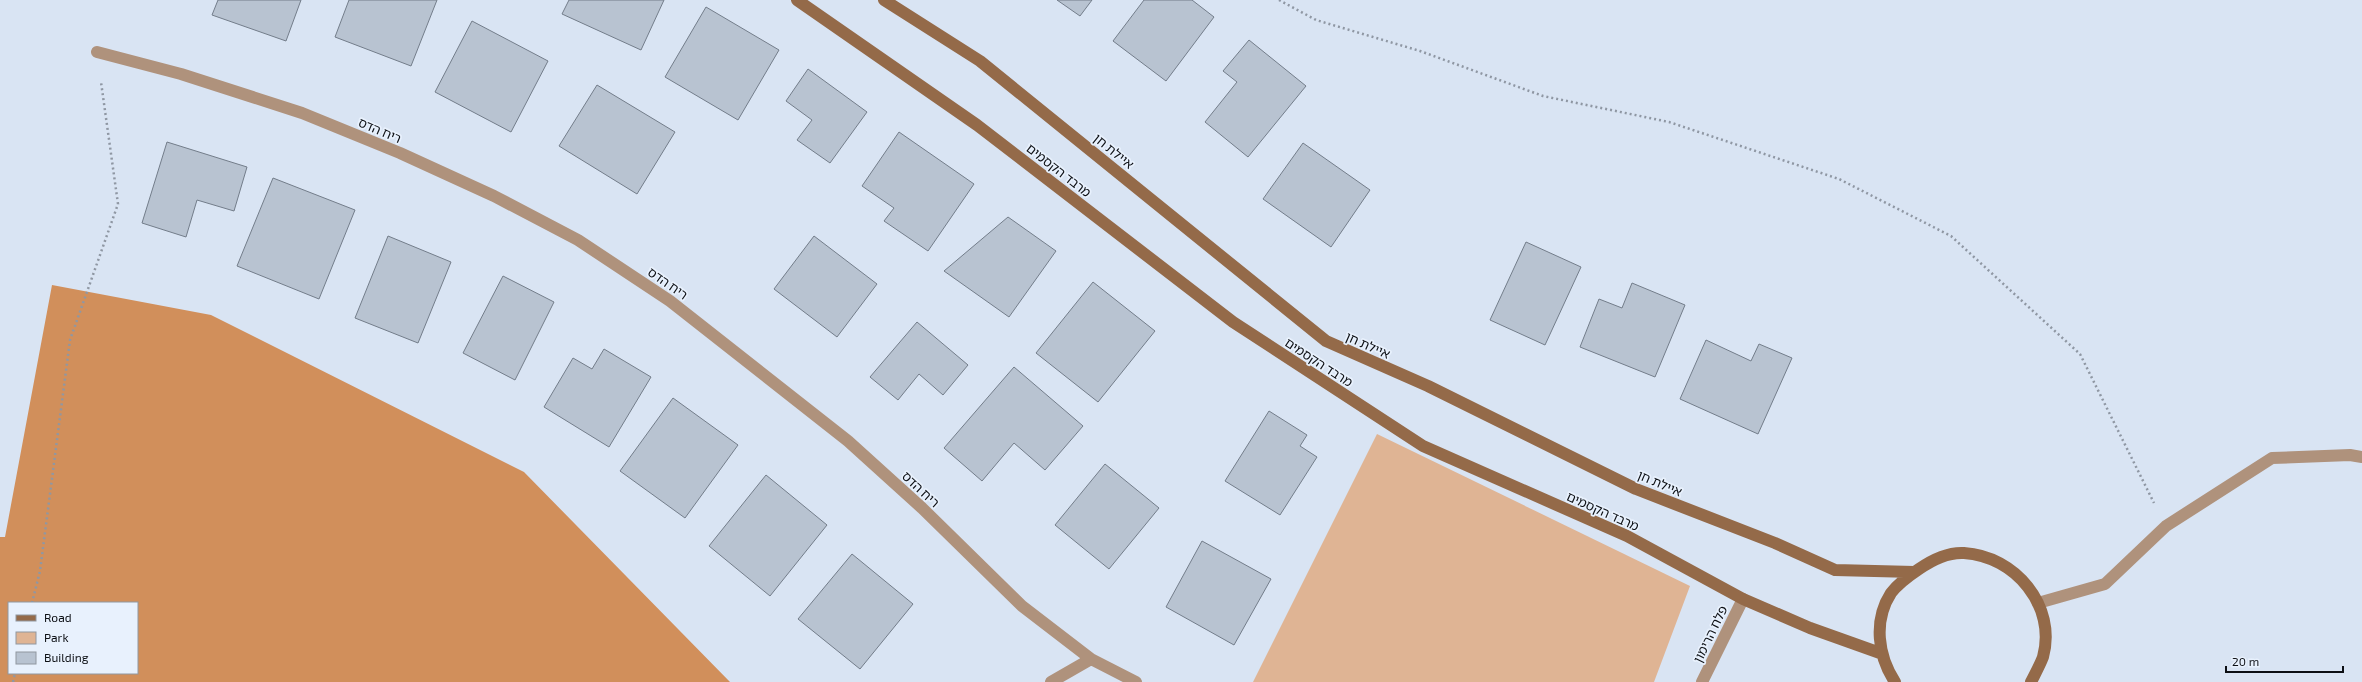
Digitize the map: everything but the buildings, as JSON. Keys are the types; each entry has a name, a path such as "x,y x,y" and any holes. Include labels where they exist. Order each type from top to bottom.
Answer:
{"street":[{"name":"מרבד הקסמים","path":"796,0 977,125 1233,322 1423,446 1627,536 1744,599 1810,628 1880,654"},
{"name":"איילת חן","path":"884,0 980,61 1326,342 1428,386 1636,489 1775,543 1835,570 1914,572"},
{"name":"ריח הדס","path":"97,52 181,74 302,113 400,154 494,196 578,240 670,301 848,441 922,508 1022,606 1091,659 1136,682"},
{"path":"2038,603 2105,584 2166,526 2272,458 2350,455 2362,457"},
{"path":"1895,682 1886,668 1880,654 1881,620 1891,593 1914,572 1935,558 1963,553 1999,562 2022,579 2038,603 2045,628 2043,657 2031,682"},
{"name":"פלח הרימון","path":"1702,682 1744,599"},
{"path":"1051,682 1091,659"}],"path":[{"path":"1278,0 1316,20 1420,51 1543,96 1669,122 1839,179 1951,236 2080,354 2166,526"},
{"path":"32,602 40,571 70,340 118,204 97,52"}],"green space":[{"path":"1377,434 1690,586 1654,682 1253,682"}],"shaded area":[{"path":"52,285 211,315 524,472 730,682 0,682 0,537 5,537"}]}
